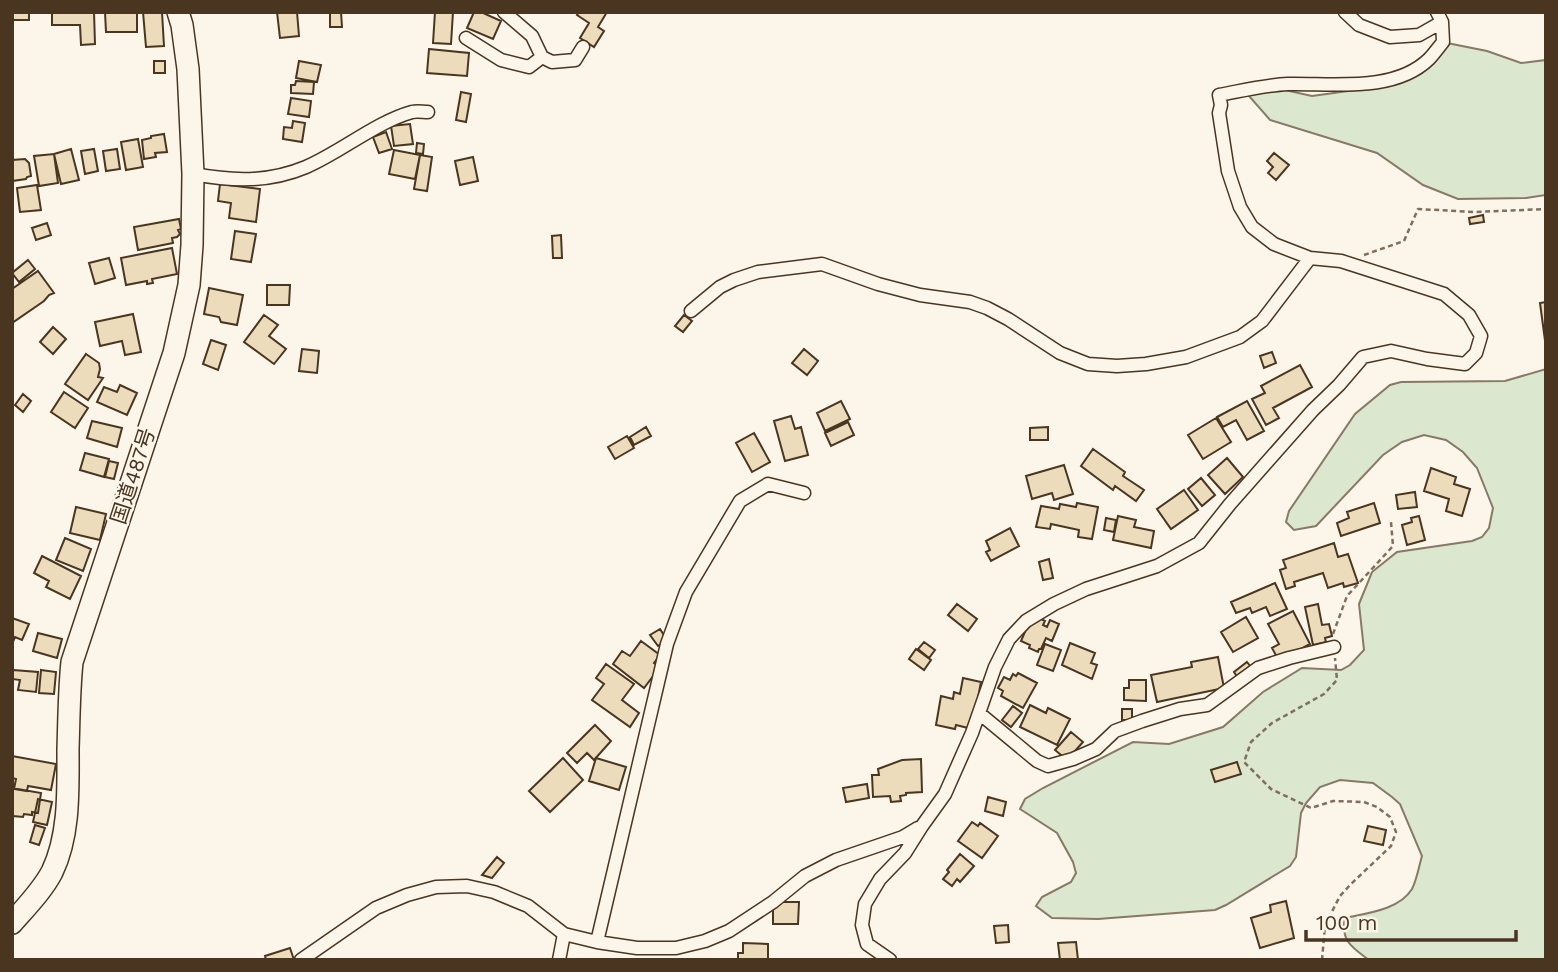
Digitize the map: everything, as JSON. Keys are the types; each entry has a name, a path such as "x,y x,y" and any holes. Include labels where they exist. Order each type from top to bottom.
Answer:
{"highway":[{"name":"国道487号","path":"12,923 42,889 62,848 68,795 72,662 174,353 189,285 193,174 188,69 178,12"}],"street":[{"path":"504,12 532,36 542,57 552,62 575,60 583,47"},
{"path":"1345,12 1359,25 1390,37 1419,34 1439,17"},
{"path":"890,960 867,944 862,925 865,904 880,879 905,853 945,794 995,667 1009,639 1026,621 1086,589 1157,566 1199,543 1312,410 1339,385 1363,357 1391,351 1465,364 1476,353 1481,336 1469,315 1444,294 1340,261 1310,258 1274,244 1252,227 1240,207 1228,171 1219,113 1219,94 1286,84 1348,85 1386,80 1406,74 1427,61 1443,42 1439,17"},
{"path":"466,38 501,60 529,67 542,57"},
{"path":"193,174 227,180 267,179 304,168 390,121 415,111 428,112"},
{"path":"691,311 720,287 734,280 758,272 822,264 878,284 920,295 970,302 987,308 1060,353 1088,364 1146,364 1185,358 1240,337 1262,321 1310,258"},
{"path":"597,942 667,644 686,592 740,501 768,484 804,492"},
{"path":"979,713 1037,761 1048,766 1096,749 1115,731 1133,724 1180,709 1207,705 1258,668 1334,646"},
{"path":"301,960 376,908 436,887 467,886 494,891 528,906 564,934 637,948 676,948 705,941 729,931 773,902 805,876 836,860 903,837 922,826"},
{"path":"559,960 564,934"}],"path":[{"path":"1340,261 1404,241 1418,209 1475,212 1546,209"},
{"path":"1322,960 1325,925 1340,896 1391,846 1396,832 1390,817 1377,807 1364,802 1333,801 1311,808 1271,789 1244,762 1251,742 1272,723 1324,694 1337,680 1333,635 1347,596 1393,546 1391,522"}],"green space":[{"path":"1442,42 1487,51 1521,63 1546,60 1546,195 1458,199 1423,185 1377,153 1270,120 1249,96 1255,88 1267,86 1312,96 1370,88 1419,63"},
{"path":"1546,369 1546,960 1369,960 1353,948 1344,933 1345,918 1399,902 1414,885 1422,856 1400,804 1373,783 1340,780 1320,787 1301,813 1296,857 1290,866 1215,910 1098,919 1052,918 1036,906 1042,897 1071,882 1076,873 1057,833 1020,809 1025,799 1133,742 1169,744 1223,727 1263,692 1302,668 1341,670 1350,665 1364,650 1359,604 1372,572 1397,552 1472,541 1482,537 1489,528 1493,508 1477,468 1463,452 1446,440 1424,435 1402,442 1383,455 1316,526 1294,530 1286,522 1289,511 1355,414 1390,385 1401,382 1505,381"}],"building":[{"path":"12,12 29,12 29,20 12,20"},
{"path":"52,12 94,12 95,44 81,45 80,25 52,25"},
{"path":"105,12 137,12 137,32 106,32"},
{"path":"143,12 162,12 164,46 146,47"},
{"path":"277,12 297,12 299,36 280,38"},
{"path":"330,12 341,12 342,27 330,27"},
{"path":"435,12 453,12 451,44 433,43"},
{"path":"474,12 481,12 501,21 493,39 467,28"},
{"path":"579,12 607,12 598,27 604,31 594,47 580,38 589,23 577,15"},
{"path":"429,49 469,53 467,76 427,73"},
{"path":"154,61 165,61 165,73 154,73"},
{"path":"299,61 321,65 317,82 296,78"},
{"path":"296,81 314,82 313,94 291,93 291,85 295,85"},
{"path":"461,92 471,94 466,122 456,120"},
{"path":"291,98 311,101 309,117 288,114"},
{"path":"293,121 305,123 302,142 283,139 284,127 292,128"},
{"path":"410,124 413,144 394,146 391,126"},
{"path":"386,132 392,149 379,153 373,137"},
{"path":"164,134 167,152 155,153 156,157 144,159 142,140"},
{"path":"138,139 143,167 126,170 121,142"},
{"path":"417,143 424,144 423,154 416,153"},
{"path":"71,149 79,180 61,184 54,154"},
{"path":"94,149 98,171 85,174 81,151"},
{"path":"117,149 120,169 106,171 103,151"},
{"path":"394,150 420,155 415,179 389,174"},
{"path":"1274,153 1289,165 1276,180 1268,173 1273,167 1267,161"},
{"path":"54,154 58,183 39,186 34,156"},
{"path":"420,155 432,157 427,191 414,189"},
{"path":"473,157 478,181 460,185 455,161"},
{"path":"25,159 29,163 31,176 12,181 12,160"},
{"path":"220,184 260,189 256,222 229,218 231,203 218,201"},
{"path":"37,185 41,210 20,212 17,188"},
{"path":"1483,215 1484,222 1470,224 1469,218"},
{"path":"179,219 180,234 172,238 173,243 138,250 134,227"},
{"path":"47,223 51,235 36,240 32,228"},
{"path":"235,231 256,234 251,262 231,259"},
{"path":"561,235 562,258 553,258 552,236"},
{"path":"172,248 177,274 152,279 153,283 147,284 147,281 126,285 121,258"},
{"path":"109,258 115,278 95,284 89,263"},
{"path":"28,260 35,269 19,282 12,273"},
{"path":"38,271 54,293 12,323 12,289"},
{"path":"267,285 290,285 289,305 267,305"},
{"path":"209,288 243,295 237,325 221,322 219,317 204,314"},
{"path":"1546,302 1546,348 1540,303"},
{"path":"133,314 141,352 125,355 122,341 100,346 95,322"},
{"path":"264,315 278,325 269,336 286,349 274,364 244,342"},
{"path":"684,315 692,321 683,332 675,326"},
{"path":"53,327 66,339 53,354 40,342"},
{"path":"211,340 226,345 218,370 203,364"},
{"path":"302,349 319,351 317,373 299,371"},
{"path":"804,349 818,361 807,375 792,363"},
{"path":"1272,352 1276,363 1264,368 1260,356"},
{"path":"86,354 99,363 98,377 103,378 88,400 65,384"},
{"path":"1300,365 1312,387 1273,408 1279,418 1266,425 1252,399 1265,393 1261,386"},
{"path":"120,385 137,393 127,415 97,402 104,387 117,392"},
{"path":"64,392 88,408 75,428 51,412"},
{"path":"23,394 31,401 23,412 15,405"},
{"path":"841,401 850,419 825,431 817,413"},
{"path":"1247,401 1264,431 1247,440 1236,420 1223,427 1217,417"},
{"path":"791,416 795,429 801,427 808,455 785,461 774,421"},
{"path":"1216,418 1231,442 1203,459 1188,435"},
{"path":"92,421 122,428 117,447 87,438"},
{"path":"848,422 854,435 831,446 825,433"},
{"path":"646,427 651,436 634,445 630,437"},
{"path":"1048,427 1048,440 1030,440 1030,428"},
{"path":"754,433 770,462 752,472 736,443"},
{"path":"627,436 634,448 615,459 608,447"},
{"path":"1093,449 1125,472 1123,476 1144,490 1136,501 1115,486 1113,490 1081,466"},
{"path":"85,453 109,459 104,477 80,470"},
{"path":"1227,458 1243,477 1225,494 1208,475"},
{"path":"109,461 118,463 114,479 105,477"},
{"path":"1064,465 1073,494 1054,500 1052,493 1032,499 1026,476"},
{"path":"1431,468 1456,477 1454,484 1470,489 1462,516 1446,511 1449,499 1424,491"},
{"path":"1201,478 1215,495 1202,506 1188,489"},
{"path":"1184,490 1198,510 1171,529 1157,509"},
{"path":"1415,492 1417,507 1398,509 1396,495"},
{"path":"1077,503 1098,507 1092,539 1078,537 1079,530 1051,524 1050,529 1036,527 1041,506 1059,509 1060,504 1076,507"},
{"path":"1374,503 1380,523 1341,536 1337,523 1349,518 1347,512"},
{"path":"76,507 106,514 100,540 70,533"},
{"path":"1118,516 1136,520 1134,527 1154,531 1151,548 1113,540"},
{"path":"1419,516 1425,540 1407,545 1402,525"},
{"path":"1106,518 1116,520 1114,532 1104,530"},
{"path":"1010,528 1019,546 991,561 986,552 990,550 986,541"},
{"path":"65,538 91,549 83,571 56,560"},
{"path":"1334,543 1338,557 1348,554 1358,583 1344,587 1343,583 1328,588 1323,573 1294,582 1295,586 1286,589 1280,570 1286,568 1283,560"},
{"path":"42,556 81,576 70,599 46,587 49,581 34,573"},
{"path":"1049,559 1053,578 1043,580 1039,562"},
{"path":"1275,583 1287,609 1270,616 1266,607 1252,613 1250,608 1236,613 1231,602"},
{"path":"957,604 977,619 968,631 948,615"},
{"path":"1318,604 1322,625 1329,624 1332,636 1325,638 1326,642 1313,645 1305,607"},
{"path":"1293,611 1310,644 1279,661 1272,648 1279,644 1268,624"},
{"path":"1035,616 1045,621 1043,625 1047,627 1050,620 1059,624 1052,641 1046,638 1038,652 1021,641 1030,620"},
{"path":"1246,617 1258,638 1233,652 1221,632"},
{"path":"12,618 29,624 22,640 15,637 12,644"},
{"path":"660,629 667,640 658,646 650,635"},
{"path":"38,633 62,639 57,658 33,651"},
{"path":"641,641 660,655 654,663 660,667 644,688 613,664 622,651 630,656"},
{"path":"924,642 935,650 929,658 918,649"},
{"path":"1070,643 1095,653 1091,663 1097,665 1092,679 1062,665"},
{"path":"1045,644 1061,650 1053,671 1037,665"},
{"path":"916,649 931,660 924,670 909,659"},
{"path":"1218,657 1224,688 1157,702 1151,675 1192,667 1191,662"},
{"path":"1247,662 1254,671 1240,681 1234,672"},
{"path":"606,664 634,684 622,700 639,713 630,727 592,700 604,684 596,678"},
{"path":"13,670 38,672 36,692 18,690 20,680 12,679"},
{"path":"41,670 56,672 54,694 39,693"},
{"path":"1018,673 1037,683 1023,708 1001,696 1003,691 998,688 1004,677 1010,680 1013,674 1016,676"},
{"path":"963,678 981,682 972,729 956,725 955,729 936,725 941,696 953,699 954,692 960,694"},
{"path":"1129,680 1146,680 1146,701 1124,700 1124,688 1129,688"},
{"path":"1030,705 1046,713 1048,708 1070,719 1057,745 1020,727"},
{"path":"1013,706 1022,713 1011,727 1002,720"},
{"path":"1122,709 1132,709 1132,720 1122,720"},
{"path":"595,725 611,741 594,760 587,753 577,763 567,753"},
{"path":"1071,732 1083,742 1067,760 1055,750"},
{"path":"12,756 56,764 51,790 28,786 27,791 14,789 16,779 12,778"},
{"path":"563,758 583,780 550,812 529,791"},
{"path":"596,758 626,767 619,790 589,781"},
{"path":"921,759 922,792 906,793 900,796 901,801 891,802 890,796 873,797 872,775 879,775 878,769 902,760"},
{"path":"1237,762 1241,774 1215,782 1211,770"},
{"path":"867,784 869,798 846,802 843,788"},
{"path":"12,788 41,793 38,813 24,814 23,817 13,816"},
{"path":"988,797 1006,802 1003,816 985,811"},
{"path":"38,799 52,802 47,825 33,822"},
{"path":"972,822 978,826 980,823 998,836 982,858 958,841"},
{"path":"35,825 45,828 39,845 30,842"},
{"path":"1368,826 1386,830 1383,845 1364,841"},
{"path":"960,854 974,866 960,882 957,879 952,886 943,879"},
{"path":"497,857 504,863 492,878 482,875"},
{"path":"1286,901 1294,938 1260,948 1251,918 1271,912 1270,905"},
{"path":"773,902 799,902 798,924 773,924"},
{"path":"1008,925 1009,942 996,943 994,926"},
{"path":"1076,942 1078,960 1060,960 1058,943"},
{"path":"743,943 768,944 768,960 733,960 738,959 738,953 743,953"},
{"path":"290,948 294,960 266,960 265,956"}]}
